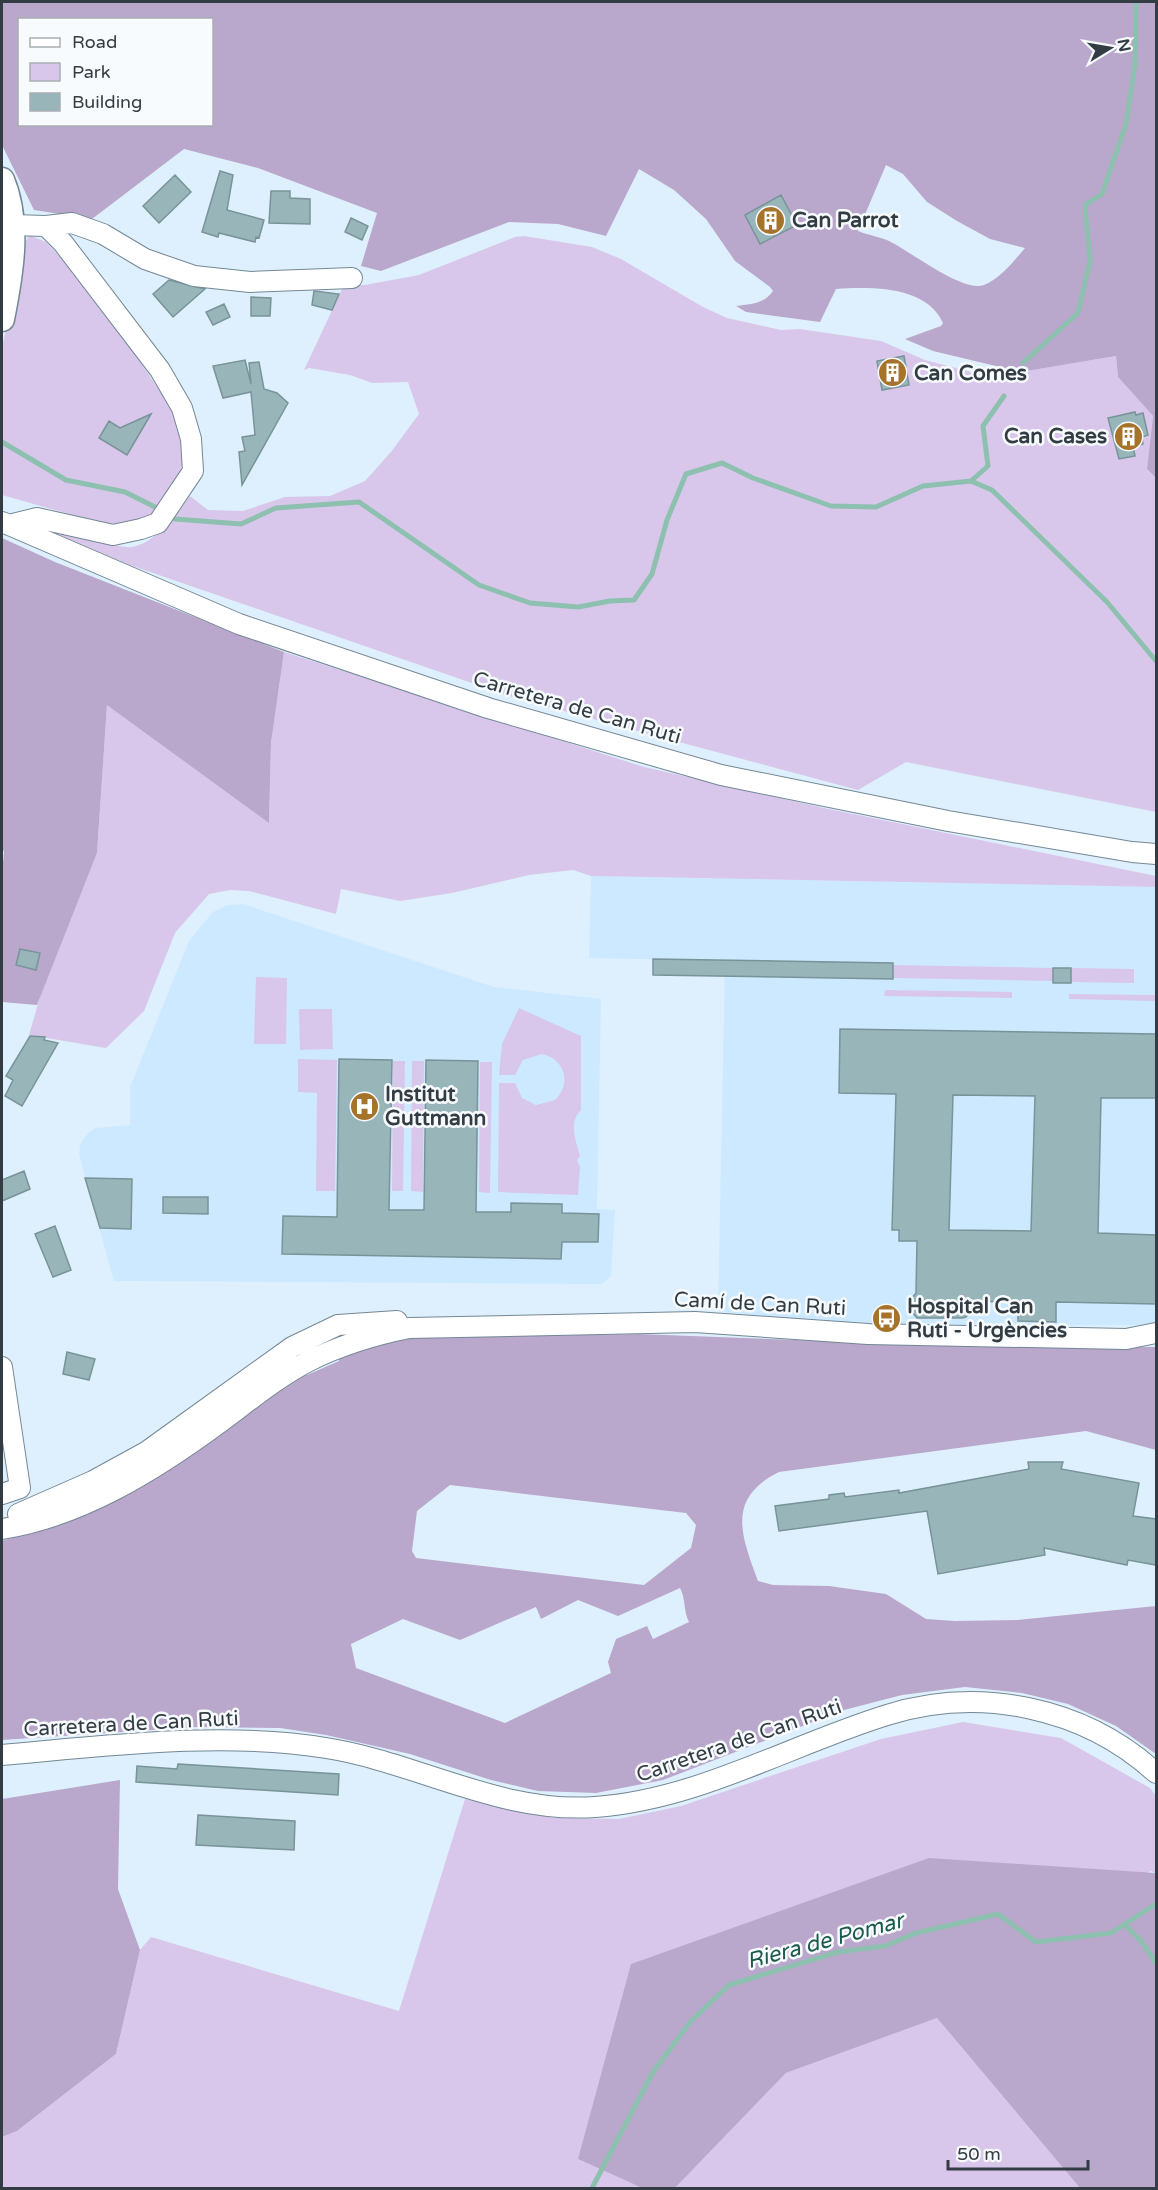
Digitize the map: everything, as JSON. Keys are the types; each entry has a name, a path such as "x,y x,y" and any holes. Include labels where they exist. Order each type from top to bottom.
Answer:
{"street":[{"path":"2,180 8,196 12,225 10,271 2,319"},
{"path":"2,200 12,225"},
{"path":"12,225 46,226 72,223 104,234 145,259 194,276 250,282 352,278"},
{"path":"4,522 37,518 113,535 158,523 193,471 191,439 182,408 160,370 63,243 46,226"},
{"name":"Carretera de Can Ruti","path":"4,522 239,624 488,708 687,766 732,778 948,821 1156,854"},
{"name":"Camí de Can Ruti","path":"2,1522 93,1481 158,1444 286,1352 339,1325 394,1321 432,1326 695,1322 868,1334 1126,1339 1156,1333"},
{"name":"Camí de Can Ruti","path":"2,1529 54,1515 94,1500 175,1454 219,1424 251,1398 307,1362 377,1335 432,1326"},
{"name":"Camí de Can Ruti","path":"286,1352 301,1354 340,1340 355,1342"},
{"name":"Camí de Can Ruti","path":"219,1424 224,1409 282,1364 286,1352"},
{"path":"2,1367 11,1491"},
{"name":"Camí de Can Ruti","path":"94,1500 112,1484 140,1466 158,1444"},
{"name":"Carretera de Can Ruti","path":"2,1755 225,1740 326,1748 534,1805 594,1807 655,1799 884,1716 942,1705 985,1703 1014,1705 1074,1720 1124,1746 1156,1773"}],"shaded area":[{"path":"2,2 1156,2 1156,478 1147,469 1153,416 1118,377 1116,356 1021,372 933,351 905,339 941,326 943,323 935,311 924,301 911,295 880,289 836,289 820,322 746,312 736,306 761,301 773,291 735,261 706,219 674,190 639,169 606,236 558,224 509,222 381,271 361,266 377,213 258,168 184,149 92,219 34,210 2,145","holes":["886,165 903,174 927,202 957,221 990,239 1025,248 996,279 984,285 975,286 936,270 889,241 858,231"]},
{"path":"2,538 55,562 284,652 271,743 269,823 107,705 97,853 37,1005 2,1002 4,852 2,848"},
{"path":"591,876 1156,887 1156,1325 841,1326 718,1311 725,961 589,958"},
{"name":"Institut Guttmann","path":"243,904 494,987 601,999 597,1209 615,1210 611,1276 602,1284 114,1281 79,1155 80,1145 88,1133 96,1128 130,1125 130,1087 189,941 213,912 228,905"},
{"path":"638,1334 852,1342 1156,1347 1156,1450 1086,1431 779,1472 762,1482 751,1494 742,1519 743,1533 758,1581 773,1585 829,1586 886,1594 926,1619 1017,1620 1156,1606 1156,1754 1116,1726 1068,1704 1022,1693 965,1687 902,1695 844,1710 663,1780 596,1793 538,1791 491,1780 410,1754 326,1735 280,1728 197,1727 2,1740 2,1541 24,1534 300,1372 307,1375 339,1361 338,1355 394,1338","holes":["450,1485 686,1513 696,1525 691,1548 644,1585 416,1558 412,1551 417,1511","680,1588 689,1622 653,1639 647,1626 616,1639 608,1662 611,1673 505,1723 356,1668 351,1644 403,1619 460,1640 536,1607 541,1619 578,1600 618,1616"]},
{"path":"120,1780 118,1889 140,1950 116,2054 17,2131 2,2137 2,1799"},
{"path":"929,1858 1156,1873 1156,2188 1080,2188 937,2018 786,2073 675,2188 642,2188 578,2159 631,1964"}],"green space":[{"path":"29,235 46,242 88,286 162,394 181,427 186,451 180,472 172,496 153,522 122,529 2,495 2,347 21,252"},
{"path":"524,236 592,247 621,259 703,307 727,318 781,330 800,329 881,341 925,360 1006,381 1021,372 1116,356 1118,377 1153,416 1147,469 1156,478 1156,812 906,762 858,790 515,698 127,564 50,531 105,544 132,547 157,534 190,496 208,510 243,511 285,497 330,496 365,481 391,452 419,414 408,382 372,383 350,375 309,368 304,370 344,285 365,285 419,275 515,237"},
{"path":"284,652 644,767 824,808 1156,876 1156,887 591,876 573,870 529,875 452,893 400,901 341,889 336,914 249,891 230,890 209,894 175,933 144,1011 106,1048 29,1035 42,990 97,853 107,704 269,822 271,743"},
{"path":"893,965 1053,968 1053,981 893,978"},
{"path":"1071,968 1134,969 1134,983 1071,982"},
{"path":"256,977 287,978 286,1044 254,1044"},
{"path":"885,990 1012,992 1012,998 884,996"},
{"path":"1069,994 1156,995 1156,1001 1069,999"},
{"path":"519,1008 581,1036 581,1110 574,1126 580,1156 577,1160 580,1167 578,1195 498,1192 499,1083 515,1083 522,1098 536,1105 555,1100 563,1086 564,1079 561,1066 542,1054 523,1060 515,1075 499,1075 502,1044"},
{"path":"299,1009 332,1009 333,1049 300,1050"},
{"path":"298,1059 337,1060 335,1191 316,1191 317,1093 298,1092"},
{"path":"393,1061 405,1061 403,1191 392,1191"},
{"path":"412,1061 424,1061 423,1192 411,1191"},
{"path":"480,1062 492,1062 490,1193 479,1192"},
{"path":"963,1722 1061,1738 1150,1788 1156,1796 1156,1873 1151,1871 578,2159 642,2188 2,2188 2,2137 17,2131 116,2054 140,1950 151,1937 399,2011 465,1799 553,1818 619,1819 681,1806 881,1739"},
{"path":"937,2018 1080,2188 675,2188 786,2073"}],"building":[{"path":"220,171 233,175 227,210 264,220 259,238 256,237 255,242 219,233 218,237 202,232"},
{"path":"175,175 191,192 159,223 143,206"},
{"path":"271,191 290,191 290,198 310,199 310,224 269,223"},
{"name":"Can Parrot","path":"781,195 797,225 760,244 745,215"},
{"path":"351,218 368,226 362,240 345,232"},
{"path":"169,280 205,289 173,317 153,294"},
{"path":"314,291 339,294 332,310 312,305"},
{"path":"251,297 271,298 270,316 251,316"},
{"path":"224,304 230,317 213,325 206,312"},
{"name":"Can Comes","path":"904,356 909,385 882,390 877,361"},
{"path":"245,360 251,384 249,363 259,362 264,389 277,393 288,403 242,485 239,452 245,451 242,437 255,435 251,392 223,398 213,366"},
{"name":"Can Cases","path":"1135,412 1136,415 1143,413 1148,435 1142,437 1143,444 1133,447 1135,456 1119,459 1108,418"},
{"path":"151,414 127,455 99,438 109,421 120,428"},
{"path":"20,949 40,953 36,970 16,965"},
{"path":"653,959 893,963 893,979 653,975"},
{"path":"1053,968 1071,968 1071,983 1053,983"},
{"path":"840,1029 1156,1034 1156,1098 1101,1098 1098,1233 1156,1235 1156,1304 1056,1302 1056,1322 1018,1321 1018,1301 977,1302 966,1317 917,1318 911,1311 911,1299 916,1293 917,1241 899,1241 899,1230 892,1230 896,1094 839,1093","holes":["953,1095 1035,1096 1031,1231 949,1230"]},
{"path":"30,1036 45,1037 44,1040 58,1043 22,1106 5,1096 13,1080 6,1076"},
{"path":"339,1059 392,1060 389,1210 424,1210 426,1060 478,1061 476,1212 511,1212 511,1203 562,1204 562,1213 599,1214 598,1242 562,1242 561,1259 282,1254 283,1216 337,1217"},
{"path":"24,1171 30,1189 2,1201 2,1180"},
{"path":"85,1178 132,1179 131,1229 100,1228"},
{"path":"163,1197 208,1197 208,1214 163,1213"},
{"path":"55,1226 71,1270 53,1277 35,1234"},
{"path":"67,1352 95,1359 89,1380 63,1374"},
{"path":"1028,1462 1063,1462 1061,1469 1139,1483 1133,1516 1156,1519 1156,1565 1128,1560 1127,1565 1044,1548 1045,1555 938,1574 927,1511 779,1531 775,1506 829,1499 829,1495 844,1493 845,1497 899,1490 899,1493 1029,1469"},
{"path":"178,1764 339,1774 338,1795 136,1782 137,1766 177,1769"},
{"path":"198,1815 295,1821 294,1850 196,1845"}],"waterway":[{"path":"1023,363 1078,313 1090,261 1085,205 1102,194 1126,124 1135,65 1136,2"},
{"path":"971,481 988,466 983,426 1004,396"},
{"path":"2,442 66,480 125,492 161,510"},
{"path":"169,515 175,519 241,524 276,508 359,502 479,585 530,603 578,607 610,601 634,600 652,574 667,520 686,474 722,463 753,478 831,506 876,507 923,486 971,481 992,490 1107,602 1156,661"},
{"name":"Riera de Pomar","path":"592,2188 653,2072 691,2021 729,1985 838,1952 885,1946 916,1933 998,1914 1036,1942 1111,1933 1156,1904"},
{"path":"1125,1925 1141,1941 1156,1963"}],"place":[{"name":"Can Parrot","path":"771,220"},
{"name":"Can Comes","path":"893,373"},
{"name":"Can Cases","path":"1128,436"},
{"name":"Institut Guttmann","path":"364,1106"},
{"name":"Hospital Can Ruti - Urgències","path":"886,1318"}]}
